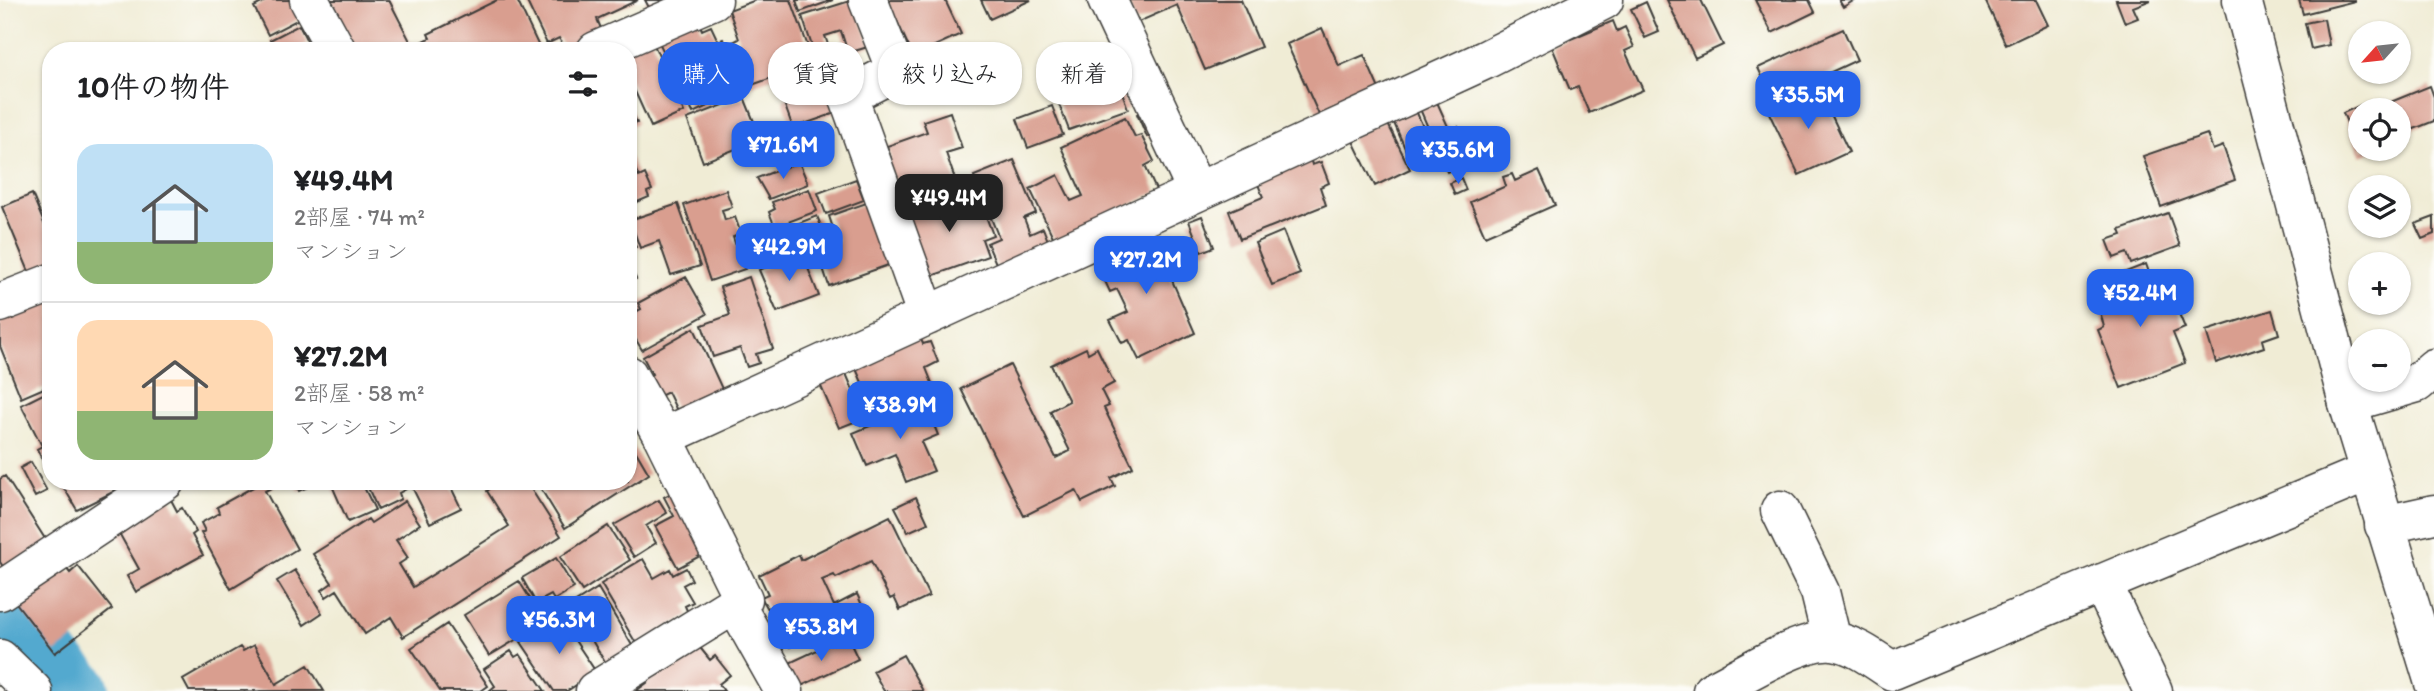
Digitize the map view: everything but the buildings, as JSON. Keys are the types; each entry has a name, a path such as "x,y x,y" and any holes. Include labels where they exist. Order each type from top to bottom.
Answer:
{"street":[{"path":"309,0 332,42"},
{"path":"617,42 713,0"},
{"path":"868,0 896,71 848,96 927,316"},
{"path":"1107,0 1197,192"},
{"path":"663,437 1485,60 1604,0"},
{"path":"2242,0 2348,403 2434,683"},
{"path":"0,303 42,287"},
{"path":"2348,403 2417,383 2434,368"},
{"path":"595,691 743,599 663,437 637,391"},
{"path":"1712,691 1804,646 1832,641 1863,652 1892,671 2369,472"},
{"path":"0,591 151,490"},
{"path":"1780,510 1820,592 1832,641"},
{"path":"2384,525 2434,514"},
{"path":"2102,583 2153,691"},
{"path":"735,604 784,691"},
{"path":"0,659 33,691"}],"waterway":[{"path":"0,610 77,691"}]}
